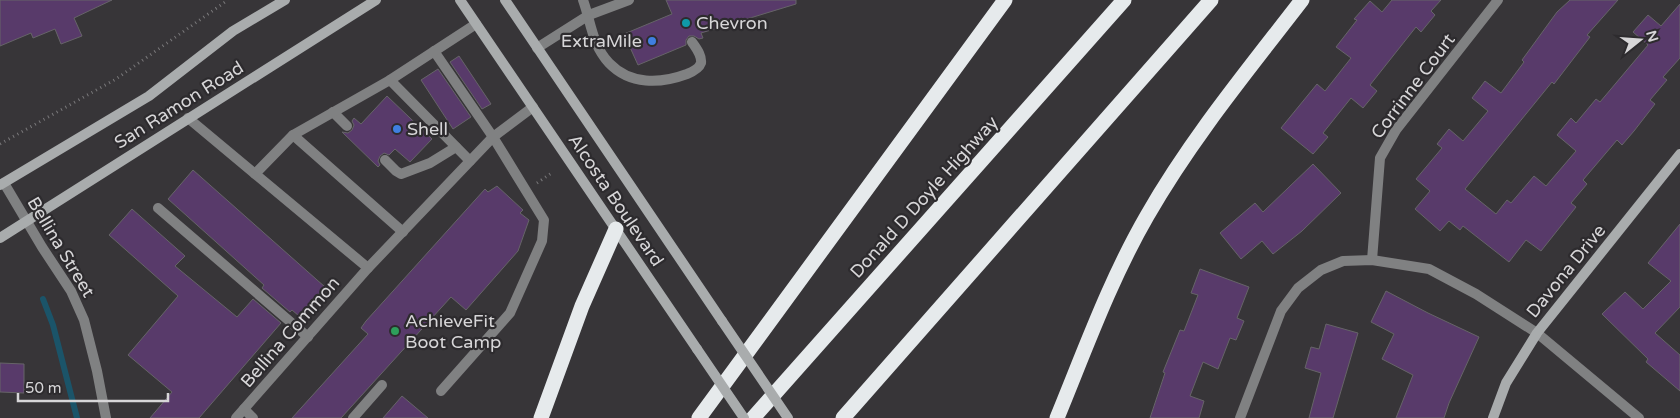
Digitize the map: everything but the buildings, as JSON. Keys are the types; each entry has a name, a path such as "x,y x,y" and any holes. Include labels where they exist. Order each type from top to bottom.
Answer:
{"highway":[{"path":"699,418 1005,0"},
{"name":"Donald D Doyle Highway","path":"752,418 1124,0"},
{"path":"843,418 1211,0"},
{"path":"1058,418 1099,315 1146,217 1179,164 1302,0"},
{"path":"541,418 582,306 616,229"}],"main road":[{"name":"San Ramon Road","path":"2,184 149,96 233,32 286,0"},
{"name":"San Ramon Road","path":"0,238 376,0"},
{"name":"Alcosta Boulevard","path":"460,0 744,418"},
{"name":"Alcosta Boulevard","path":"505,0 788,418"},
{"name":"Davona Drive","path":"1493,418 1506,383 1537,333 1680,154"}],"street":[{"path":"583,0 593,37 600,52 608,63 621,74 647,82 673,79 696,70 701,64 701,57 692,42"},
{"path":"537,48 588,15 627,0"},
{"name":"Corrinne Court","path":"1372,260 1380,158 1396,130 1498,0"},
{"path":"255,174 293,135 390,80 476,24"},
{"path":"434,51 493,137 544,220 542,241 510,313 441,391"},
{"path":"390,80 470,161"},
{"name":"Bellina Common","path":"236,418 368,268 470,161 493,137 533,107"},
{"path":"333,112 347,126"},
{"path":"188,118 368,268"},
{"path":"293,135 403,232"},
{"path":"385,160 401,174 430,163 456,147"},
{"name":"Bellina Street","path":"2,184 71,291 84,320 97,371 106,418"},
{"path":"158,208 308,337"},
{"path":"1240,418 1281,311 1298,288 1320,270 1342,262 1372,260 1429,268 1476,294 1537,333 1639,418"},
{"path":"353,418 382,385"},
{"path":"244,409 253,418"}],"path":[{"path":"0,144 116,79 228,0"}],"waterway":[{"path":"43,299 53,325 77,418"}],"place":[{"name":"Chevron","path":"686,23"},
{"name":"ExtraMile","path":"652,41"},
{"name":"Shell","path":"397,129"},
{"name":"AchieveFit Boot Camp","path":"395,331"}]}
